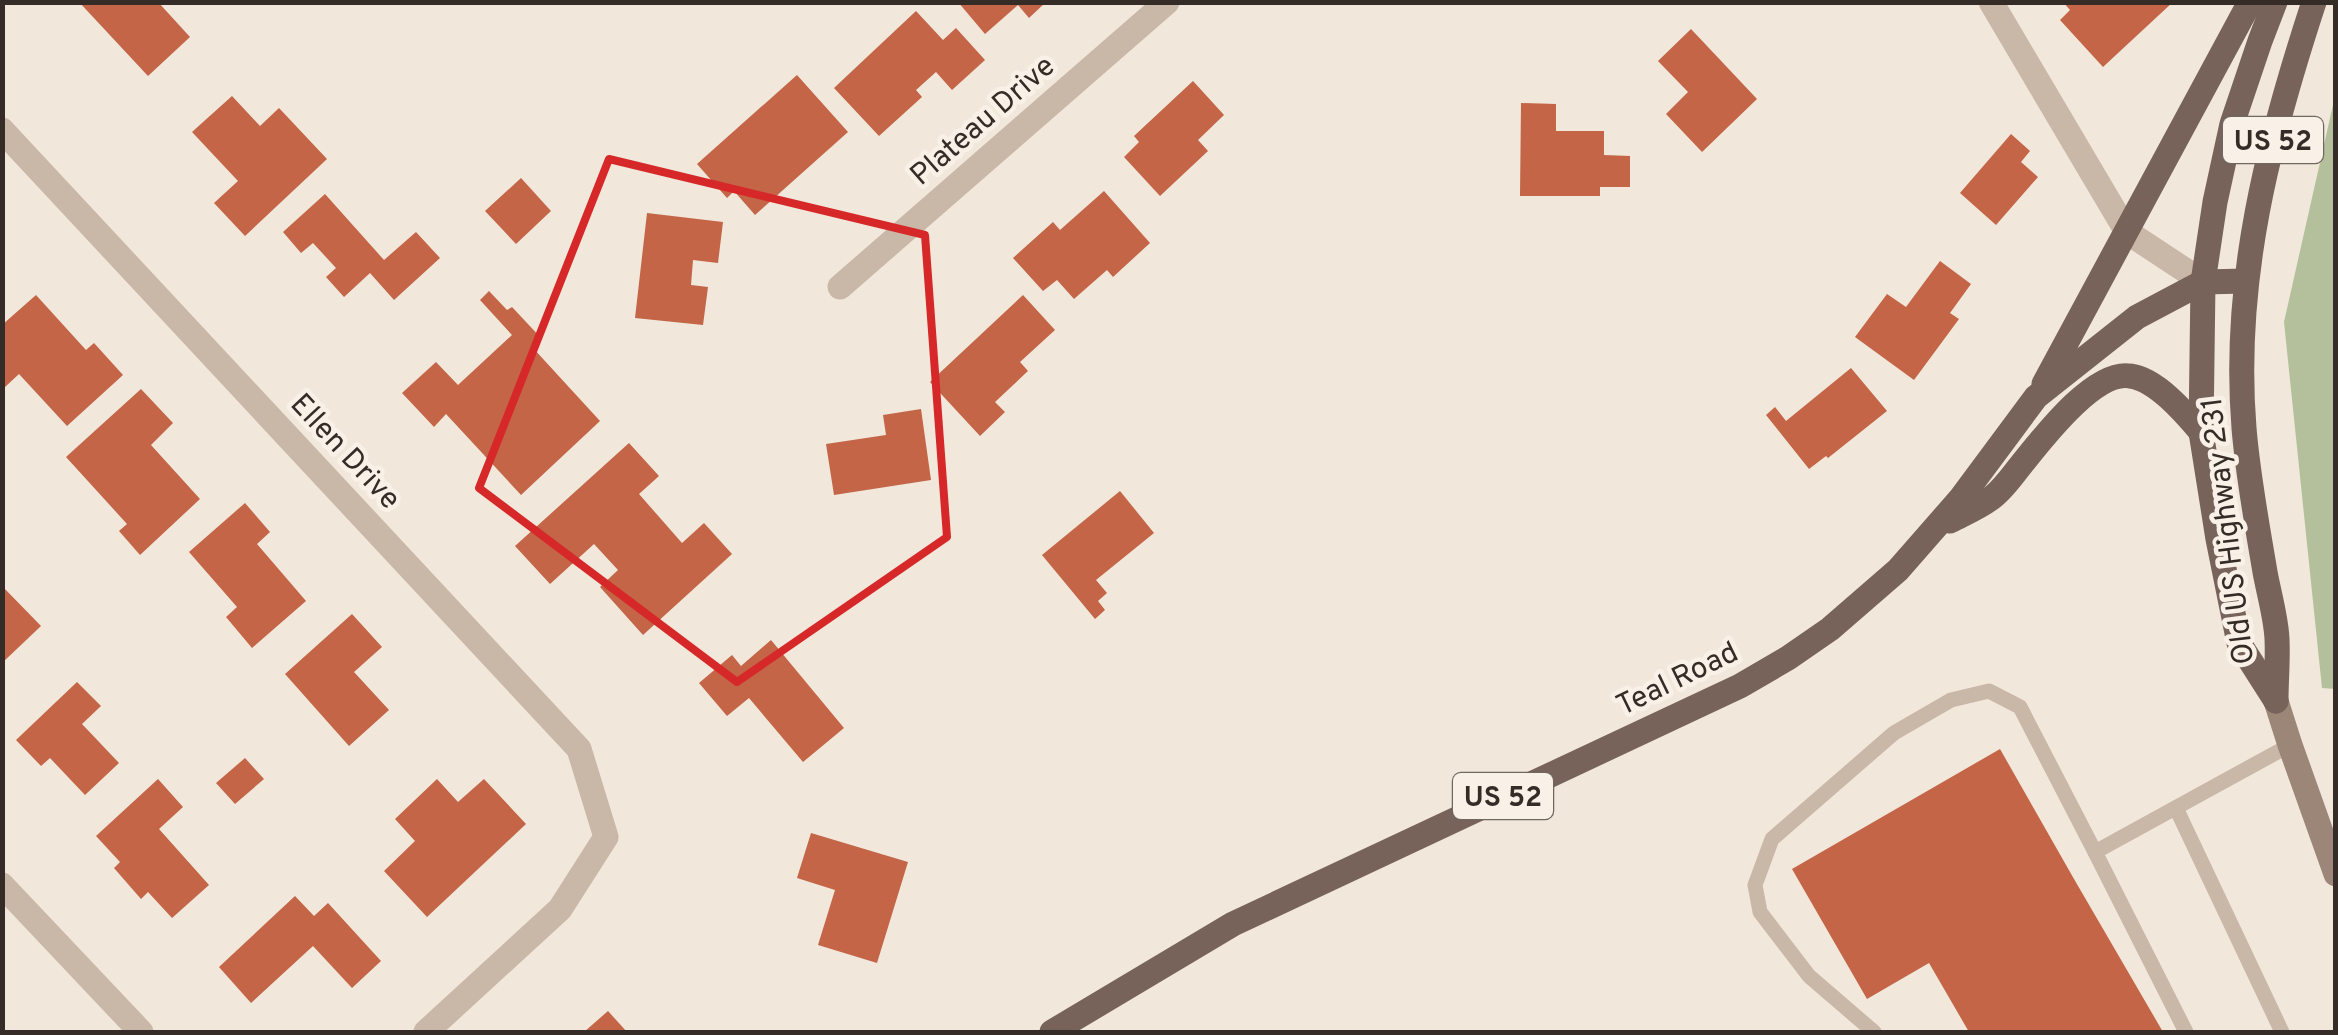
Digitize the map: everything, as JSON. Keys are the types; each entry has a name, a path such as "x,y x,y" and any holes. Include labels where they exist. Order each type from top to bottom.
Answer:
{"main road":[{"name":"US 52","path":"2036,397 2250,2"},
{"path":"2275,2 2232,124 2214,202 2203,282 2201,432 2239,644 2276,700 2336,874"},
{"name":"Old US Highway 231","path":"2276,700 2277,636 2250,484 2244,424 2246,280 2284,96 2314,2"},
{"name":"Teal Road","path":"1054,1032 1234,924 1740,686 1788,658 1830,629 1898,570 1961,498 2036,397 2136,317 2203,282 2246,280"},
{"path":"1932,531 1991,499 2060,418 2114,376 2133,376 2165,394 2201,432"}],"street":[{"name":"Plateau Drive","path":"840,287 1168,2"},
{"path":"1991,2 2127,232 2203,282"},
{"name":"Ellen Drive","path":"2,130 579,748 606,837 560,909 426,1032"},
{"path":"2,884 141,1032"}],"lane":[{"path":"1874,1032 1808,976 1760,912 1754,885 1772,838 1894,733 1950,700 1989,691 2020,707 2186,1032"},
{"path":"2095,852 2290,745"},
{"path":"2176,808 2282,1032"}],"highlighted area":[{"path":"609,159 925,235 947,537 737,682 479,488"}],"green space":[{"path":"2335,96 2335,689 2322,688 2284,322"}],"building":[{"path":"79,2 158,2 190,37 148,76"},
{"path":"958,2 1046,2 1029,18 1018,5 985,34"},
{"path":"2063,2 2173,2 2103,67 2060,20 2070,10"},
{"path":"916,11 943,40 956,28 985,60 952,90 936,72 916,90 922,97 879,136 834,88"},
{"path":"1691,29 1757,99 1702,152 1666,114 1688,92 1658,61"},
{"path":"797,75 848,132 755,215 734,191 727,198 697,164"},
{"path":"1193,81 1224,115 1198,140 1208,151 1160,196 1124,157 1139,142 1134,136"},
{"path":"232,96 260,126 279,108 327,159 245,236 214,203 238,181 192,132"},
{"path":"1521,103 1556,104 1556,131 1604,131 1604,155 1630,156 1630,187 1600,187 1600,196 1520,196"},
{"path":"2011,134 2030,151 2021,162 2038,177 1996,225 1960,193"},
{"path":"521,178 551,211 516,244 485,211"},
{"path":"1104,191 1150,243 1113,277 1107,270 1074,299 1057,280 1043,291 1013,258 1053,222 1060,230"},
{"path":"325,194 384,260 416,232 440,258 394,300 370,273 344,297 326,277 336,268 313,243 301,253 283,232"},
{"path":"647,213 723,222 718,263 693,260 691,285 708,287 703,325 635,318"},
{"path":"1940,261 1971,284 1950,313 1959,319 1914,380 1855,337 1887,294 1906,307"},
{"path":"489,291 507,310 512,307 542,339 533,348 600,421 521,495 446,414 434,427 402,393 436,362 458,385 512,335 480,300"},
{"path":"36,295 86,350 94,343 123,375 67,426 19,374 5,387 2,383 2,325"},
{"path":"1023,295 1055,330 1020,362 1028,371 995,402 1005,412 980,436 930,382"},
{"path":"1851,368 1887,411 1809,469 1766,415 1775,407 1786,421"},
{"path":"141,389 173,423 151,445 200,499 140,555 119,531 127,524 66,457"},
{"path":"921,409 931,480 834,495 826,444 886,435 883,415"},
{"path":"629,443 659,476 639,494 682,543 704,523 732,554 643,635 600,587 618,570 594,544 550,584 515,546"},
{"path":"1120,491 1154,533 1096,580 1107,593 1098,601 1105,610 1095,619 1042,555"},
{"path":"245,503 270,532 257,544 306,601 252,648 226,617 237,607 189,552"},
{"path":"2,586 41,626 2,663"},
{"path":"352,614 382,647 354,672 389,710 349,746 285,674"},
{"path":"771,640 844,728 803,762 749,698 727,716 699,683 732,655 741,666"},
{"path":"77,682 101,706 82,724 119,763 85,795 50,758 41,766 16,740"},
{"path":"2000,749 2163,1032 1969,1032 1929,963 1867,999 1792,869"},
{"path":"245,758 264,779 235,804 216,783"},
{"path":"158,779 183,807 159,829 209,885 172,918 148,892 141,899 114,868 120,862 96,836"},
{"path":"437,779 458,802 484,779 526,824 427,917 384,871 415,841 395,819"},
{"path":"811,833 908,862 877,963 818,945 835,890 797,878"},
{"path":"295,896 314,916 328,903 381,961 352,988 313,946 251,1003 219,967"},
{"path":"608,1011 627,1032 584,1032"}]}
